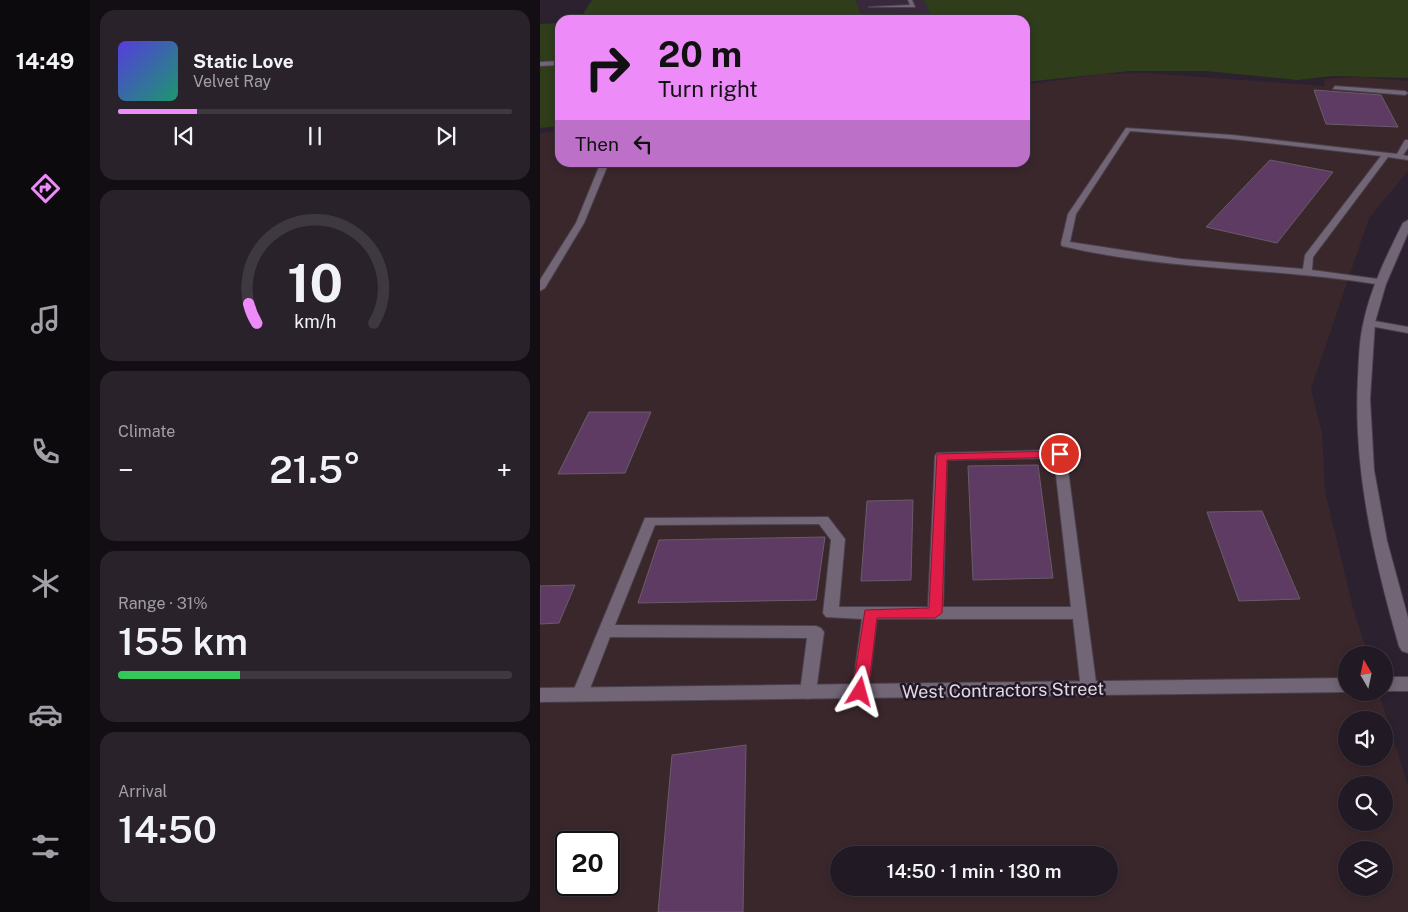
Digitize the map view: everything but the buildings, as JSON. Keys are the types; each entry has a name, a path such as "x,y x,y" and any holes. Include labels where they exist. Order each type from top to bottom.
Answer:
{"street":[{"path":"540,64 555,63"},
{"path":"1408,223 1382,282 1369,323 1362,403 1368,479 1386,576 1408,646"},
{"path":"1393,684 1408,684"},
{"name":"West Contractors Street","path":"540,694 1089,690 1338,685"}],"lane":[{"path":"871,7 913,6 910,0"},
{"path":"1335,88 1407,93 1408,101"},
{"path":"1382,282 1307,271 1218,266 1066,244 1072,214 1128,129 1232,137 1404,157 1408,142"},
{"path":"1307,271 1308,257 1386,155"},
{"path":"540,288 580,223 603,167"},
{"path":"1369,323 1408,330"},
{"path":"935,613 941,456 1060,454 1089,690"},
{"path":"580,694 650,521 822,520 838,539 831,613 816,632 808,692"},
{"path":"831,613 1080,614"},
{"path":"860,692 870,613"},
{"path":"605,631 816,632"}],"shaded area":[{"path":"856,0 924,0 931,13 861,15"},
{"path":"1146,73 1325,86 1324,79 1361,77 1408,81 1408,171 1369,218 1311,389 1322,433 1325,491 1353,608 1365,646 1338,646 1338,701 1381,701 1385,711 1338,711 1338,766 1393,766 1393,738 1408,786 1408,912 540,912 540,133 555,132 555,167 1030,167 1030,84 1101,74"}],"green space":[{"path":"592,0 856,0 861,15 582,15"},
{"path":"924,0 1408,0 1408,78 1333,76 1297,80 1206,71 1130,71 1030,81 1030,15 861,15 930,13"},
{"path":"555,23 555,61 540,62 540,24"},
{"path":"540,66 555,66 555,126 540,128"}],"route":[{"path":"860,692 870,613 935,613 941,456 1060,454"}]}
